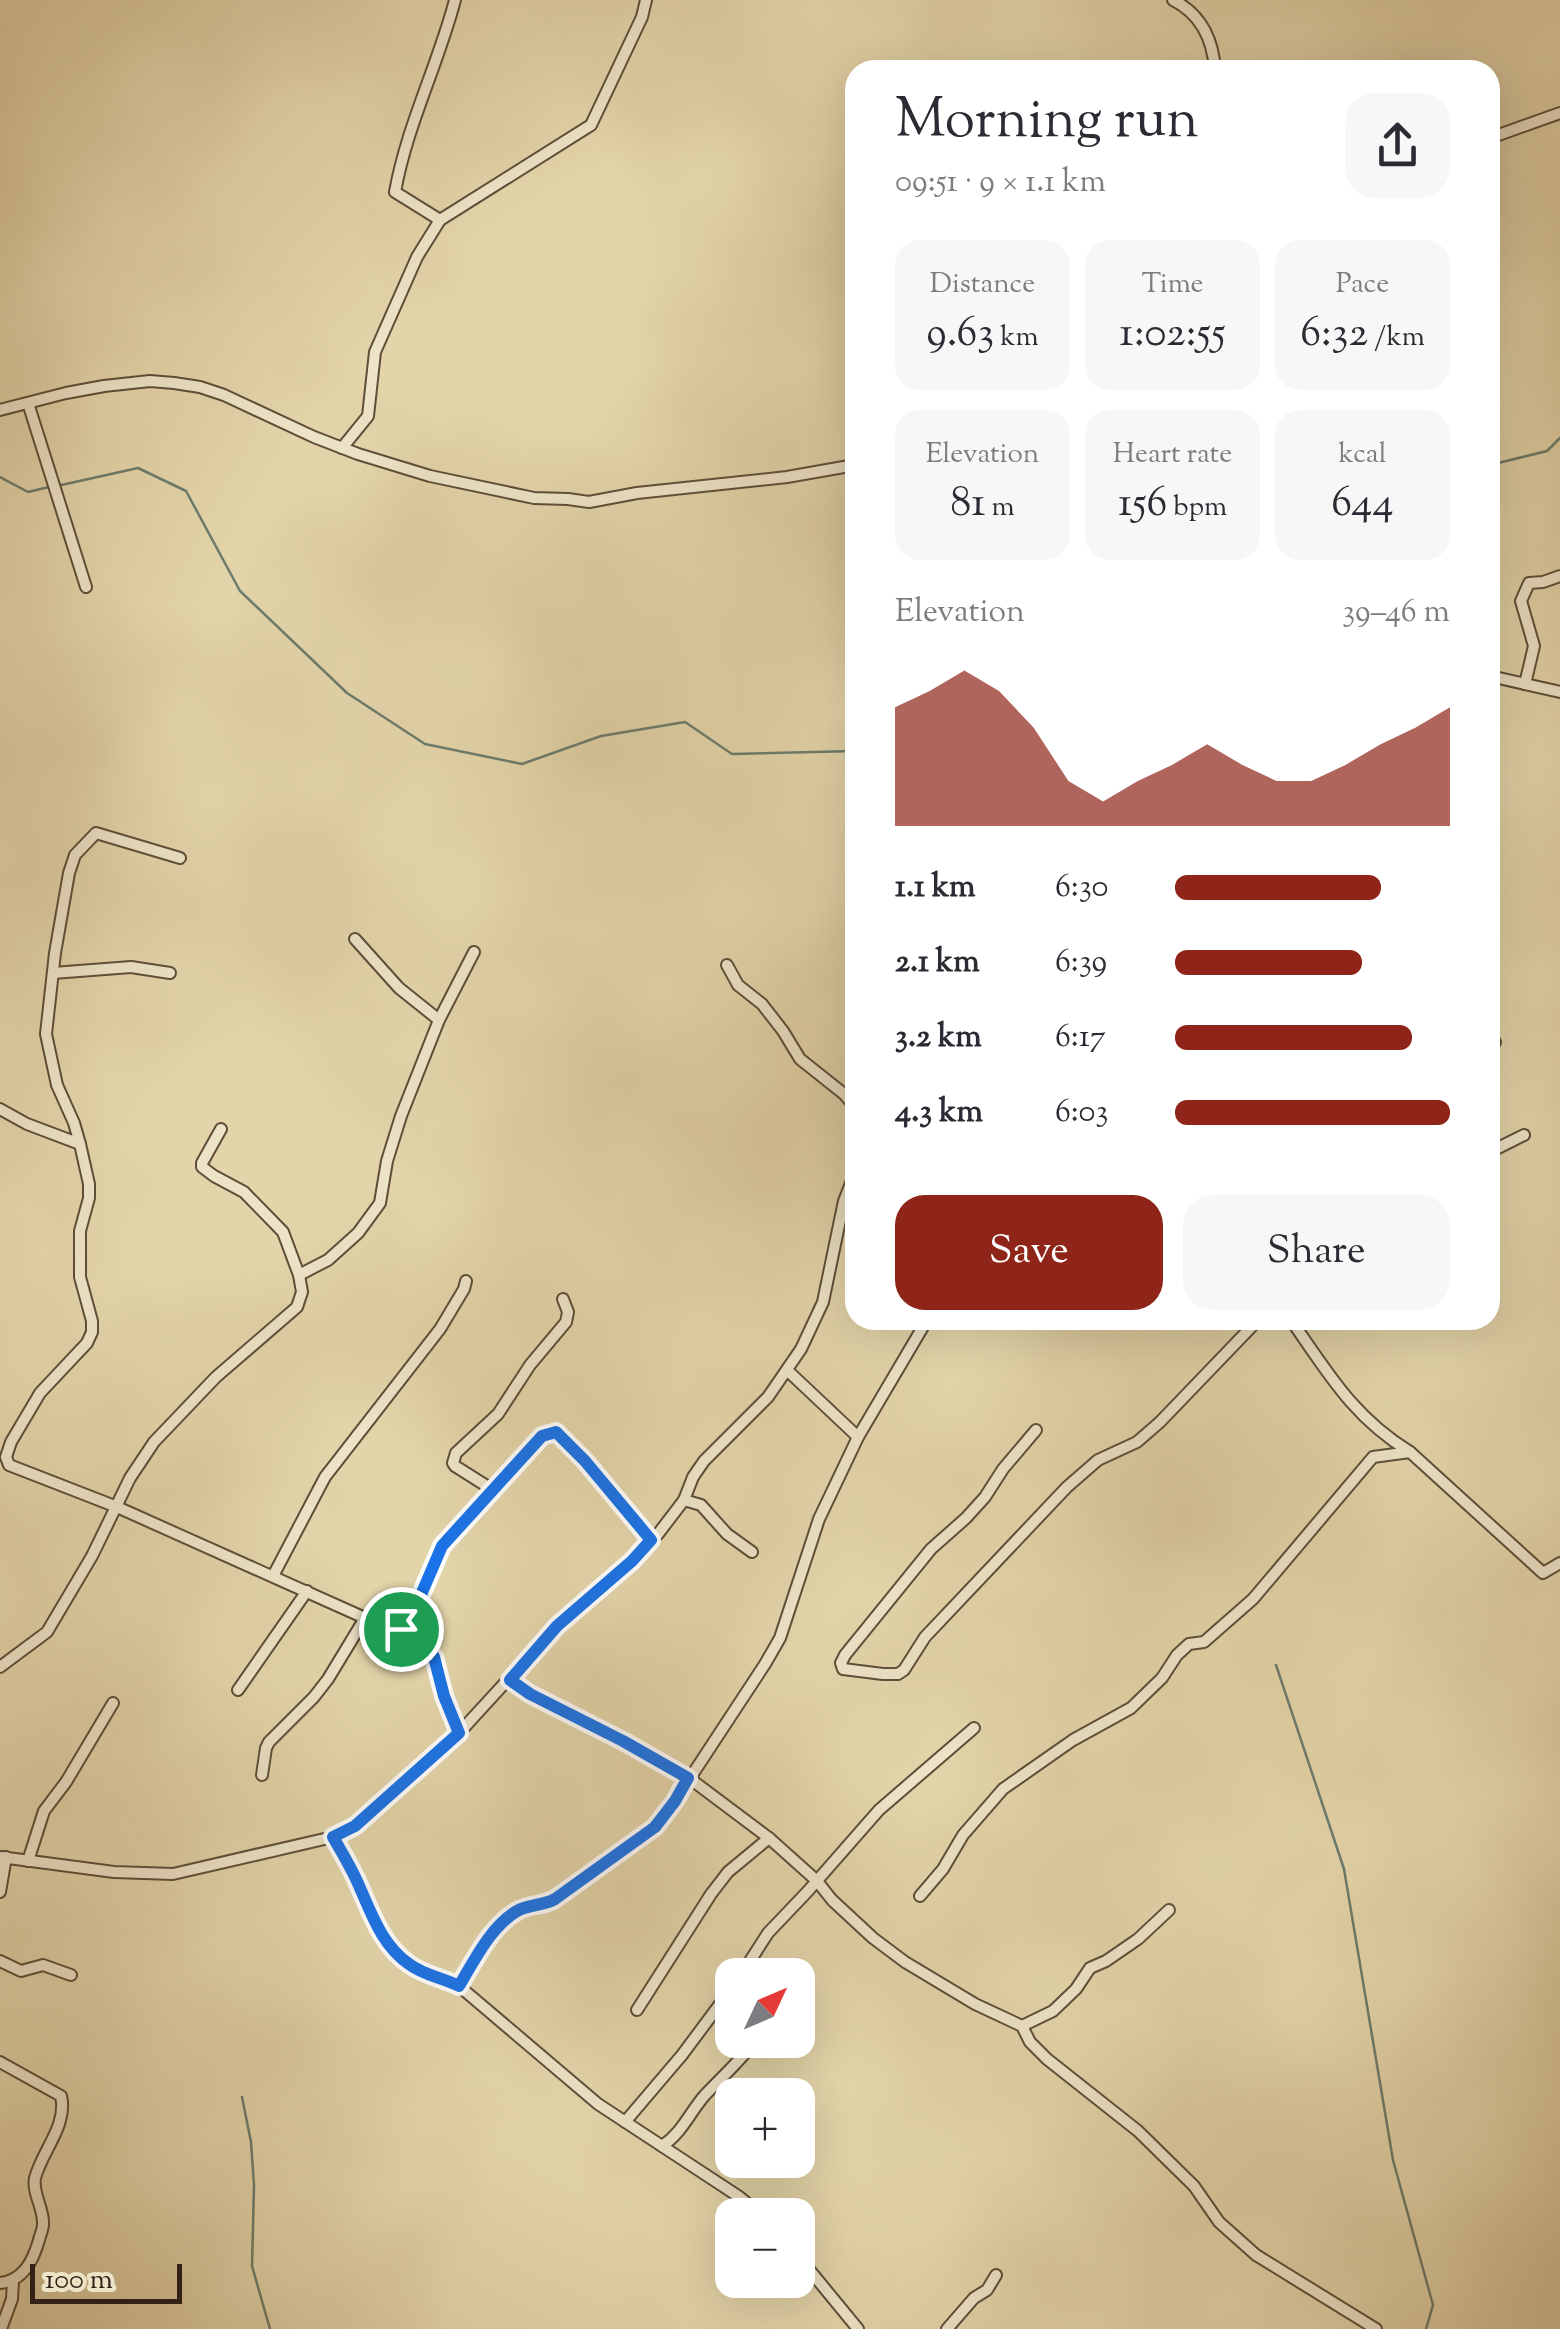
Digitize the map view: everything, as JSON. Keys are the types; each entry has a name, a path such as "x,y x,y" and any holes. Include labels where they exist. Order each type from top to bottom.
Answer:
{"street":[{"path":"440,220 395,192 418,106 455,0"},
{"path":"342,448 368,416 376,352 417,257 440,220 591,125 646,0"},
{"path":"1173,0 1189,10 1206,30 1213,60"},
{"path":"1500,134 1560,113"},
{"path":"0,410 126,383 174,382 200,387 342,448 430,476 534,498 589,502 845,467"},
{"path":"28,403 86,587"},
{"path":"1525,684 1534,646 1521,601 1528,583 1560,576"},
{"path":"1500,678 1560,692"},
{"path":"180,858 104,834 96,834 75,855 46,1034 57,1085 74,1122 89,1184 80,1231 80,1277 92,1332 40,1394 6,1457 9,1465 117,1507 365,1618 401,1629 434,1657 459,1733"},
{"path":"355,938 399,988 438,1020"},
{"path":"299,1275 328,1260 358,1233 380,1204 401,1116 438,1020 474,952"},
{"path":"727,965 738,985 762,1004 783,1031 800,1059 845,1095"},
{"path":"53,974 131,968 170,974"},
{"path":"0,1109 80,1144"},
{"path":"0,1666 47,1632 92,1556 130,1478 154,1442 216,1377 298,1307 302,1292 299,1275 282,1232 244,1192 202,1167 222,1129"},
{"path":"1500,1147 1524,1135"},
{"path":"0,1892 3,1857 114,1872 173,1874 333,1837 355,1826 459,1733 557,1626 632,1561 684,1500 704,1461 746,1422 788,1371 823,1302 845,1198"},
{"path":"273,1576 325,1477 440,1329 466,1281"},
{"path":"493,1490 455,1466 453,1459 498,1414 530,1365 566,1322 568,1312 563,1300"},
{"path":"459,1986 487,1942 512,1914 520,1908 544,1905 555,1899 655,1827 675,1801 780,1638 818,1519 858,1437 921,1330"},
{"path":"1036,1430 986,1497 896,1590 845,1655 843,1669 898,1674 904,1670 925,1637 1067,1487 1098,1460 1137,1442 1248,1330"},
{"path":"1298,1330 1349,1402 1380,1432 1410,1452 1543,1573 1560,1564"},
{"path":"788,1371 858,1437"},
{"path":"401,1629 442,1546 542,1436 556,1432 651,1540"},
{"path":"920,1896 943,1869 972,1823 1003,1789 1073,1740 1131,1708 1162,1678 1176,1655 1189,1644 1204,1642 1252,1599 1373,1457 1410,1452"},
{"path":"684,1500 701,1506 752,1552"},
{"path":"238,1690 306,1591"},
{"path":"262,1775 269,1742 328,1679 365,1618"},
{"path":"510,1680 688,1778 768,1838 818,1881 832,1900 873,1938 905,1962 1022,2026 1030,2042 1047,2059 1138,2131 1194,2186 1219,2222 1256,2255 1376,2329"},
{"path":"28,1860 44,1811 66,1782 112,1703"},
{"path":"752,1958 768,1933 887,1802 974,1728"},
{"path":"333,1837 378,1928 407,1963 459,1986 579,2090 742,2198"},
{"path":"637,2010 710,1894 728,1872 768,1838"},
{"path":"1022,2026 1054,2010 1076,1989 1090,1968 1138,1939 1170,1910"},
{"path":"0,1961 21,1971 43,1965 71,1975"},
{"path":"625,2122 715,2011"},
{"path":"662,2146 679,2132 703,2098 742,2058"},
{"path":"0,2062 61,2096 64,2107 34,2182 44,2224 35,2254 24,2272 13,2281 0,2283"},
{"path":"947,2329 974,2298 987,2290 996,2275"},
{"path":"815,2277 858,2329"},
{"path":"1,2329 12,2299 13,2281"}],"waterway":[{"path":"1500,463 1547,451 1560,438"},
{"path":"57,486 138,468 186,491 240,591 347,693 425,744 522,764 601,736 685,722 732,754 845,751"},
{"path":"0,477 28,492 49,487"},
{"path":"1276,1665 1344,1869 1393,2160 1433,2305 1426,2329"},
{"path":"242,2097 254,2185 252,2266 270,2329"}],"route":[{"path":"556,1432 564,1439 651,1540 557,1626 510,1680 688,1778 655,1827 555,1899 544,1905 520,1908 512,1914 487,1942 459,1986 420,1971 394,1951 378,1928 333,1837 355,1826 459,1733 434,1657 401,1629 414,1611 442,1546 548,1433 556,1432"}]}
